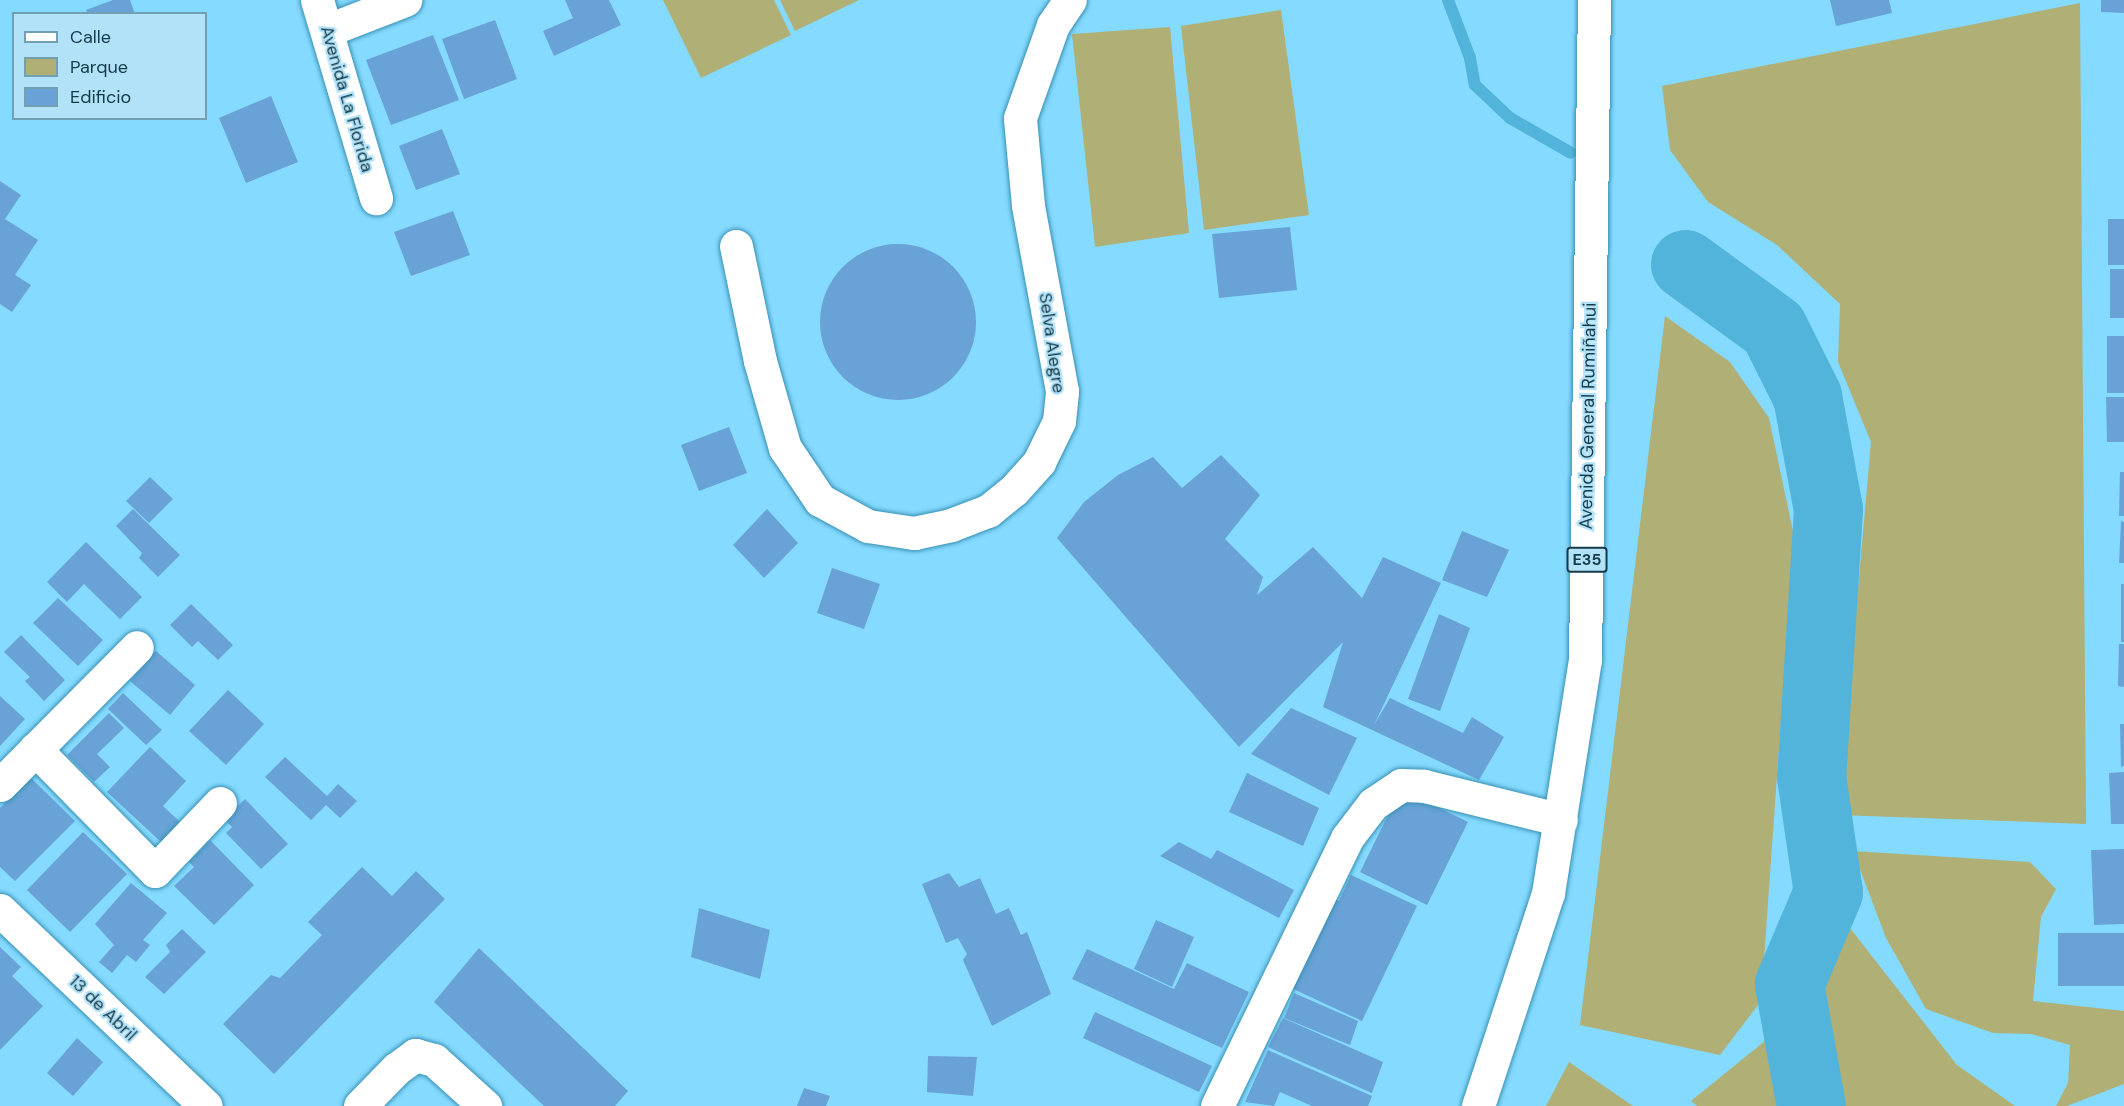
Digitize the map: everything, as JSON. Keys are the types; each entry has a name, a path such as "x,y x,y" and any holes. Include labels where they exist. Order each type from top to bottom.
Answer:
{"main road":[{"path":"323,15 405,0"},
{"name":"Selva Alegre","path":"736,246 760,361 785,448 820,500 868,526 914,533 951,525 988,511 1014,490 1039,462 1059,421 1062,391 1028,205 1020,118 1053,25 1070,0"},
{"name":"Avenida General Rumiñahui","path":"1478,1106 1548,893 1585,660 1594,0"},
{"name":"Avenida La Florida","path":"323,15 376,198"},
{"path":"0,785 137,647"},
{"path":"35,749 155,871 220,803"},
{"path":"1216,1106 1347,838 1373,804 1401,785 1424,786 1561,820"},
{"name":"13 de Abril","path":"0,910 206,1106"},
{"path":"360,1106 396,1068 415,1055 434,1060 485,1106"}],"green space":[{"path":"663,0 774,0 791,35 701,78"},
{"path":"780,0 859,0 795,31"},
{"path":"2080,3 2086,824 1838,815 1871,442 1838,362 1840,304 1777,245 1708,202 1670,150 1662,86"},
{"path":"1281,10 1309,215 1204,230 1181,26"},
{"path":"1170,27 1189,233 1095,247 1072,34"},
{"path":"1665,316 1730,362 1769,418 1794,536 1761,1001 1720,1055 1580,1025"},
{"path":"1853,851 2030,862 2056,889 2041,917 2033,1001 2124,1011 2124,1084 2067,1106 2056,1106 2068,1083 2070,1045 2031,1034 1993,1033 1926,1009 1886,938"},
{"path":"1846,923 1957,1065 2015,1106 1846,1106 1822,1043 1823,996"},
{"path":"1776,1032 1793,1106 1697,1106 1691,1101"},
{"path":"1569,1062 1633,1106 1546,1106"}],"building":[{"path":"113,0 130,0 134,12 87,12 86,10"},
{"path":"565,0 609,0 621,25 554,56 543,31 573,18"},
{"path":"1830,0 1889,0 1892,13 1836,26"},
{"path":"2101,0 2124,0 2124,13 2101,12"},
{"path":"495,20 517,79 464,99 442,39"},
{"path":"433,35 459,100 391,125 366,60"},
{"path":"271,96 298,162 246,183 219,118"},
{"path":"442,129 460,174 416,190 399,146"},
{"path":"0,181 21,195 5,219 38,240 15,275 31,285 12,312 0,304"},
{"path":"453,211 470,255 411,276 394,232"},
{"path":"2108,219 2124,219 2124,265 2108,265"},
{"path":"1290,227 1297,290 1219,298 1212,234"},
{"path":"898,244 928,250 953,267 970,292 976,322 970,352 953,377 928,394 898,400 868,394 843,377 826,352 820,322 826,292 843,267 868,250"},
{"path":"2110,269 2124,269 2124,318 2110,318"},
{"path":"2107,336 2124,336 2124,393 2107,393"},
{"path":"2106,397 2124,397 2124,442 2107,442"},
{"path":"729,427 747,473 699,491 681,445"},
{"path":"1221,455 1260,495 1225,539 1263,577 1257,595 1313,547 1362,598 1383,557 1441,583 1374,725 1390,698 1463,733 1472,717 1504,737 1479,780 1323,707 1343,642 1239,747 1057,538 1084,502 1118,475 1153,457 1182,488"},
{"path":"2120,472 2124,472 2124,516 2119,516"},
{"path":"150,477 173,499 149,523 126,501"},
{"path":"133,509 180,555 158,577 139,558 142,553 116,526"},
{"path":"767,509 798,543 764,578 733,545"},
{"path":"2121,521 2124,522 2124,563 2119,563"},
{"path":"1462,531 1509,550 1487,597 1442,580"},
{"path":"86,542 142,597 120,619 84,584 67,602 47,582"},
{"path":"832,568 880,584 864,629 817,613"},
{"path":"2121,584 2124,584 2124,642 2121,642"},
{"path":"58,598 103,640 78,666 33,623"},
{"path":"191,604 233,645 218,660 198,641 192,647 170,625"},
{"path":"1439,614 1470,628 1440,711 1408,699"},
{"path":"21,635 65,680 44,701 25,681 30,677 4,652"},
{"path":"2119,644 2124,644 2124,687 2118,686"},
{"path":"156,651 195,685 170,715 130,681"},
{"path":"228,690 264,724 226,765 189,731"},
{"path":"123,693 162,730 146,745 108,709"},
{"path":"0,696 25,719 0,746"},
{"path":"1291,708 1357,738 1329,795 1251,754"},
{"path":"109,713 124,728 97,754 110,767 94,782 67,755"},
{"path":"2120,724 2124,724 2124,766 2121,767"},
{"path":"150,747 186,781 163,806 180,822 161,842 107,792"},
{"path":"285,757 327,796 338,784 357,801 340,818 326,805 311,820 265,777"},
{"path":"2124,772 2124,824 2111,824 2109,773"},
{"path":"1247,773 1319,808 1303,846 1229,812"},
{"path":"30,777 75,821 15,881 0,867 0,808"},
{"path":"1401,789 1468,822 1427,905 1360,872"},
{"path":"245,799 288,844 261,869 226,833 232,827 224,819"},
{"path":"83,832 127,874 70,932 27,890"},
{"path":"210,840 254,885 214,925 174,886 194,867 189,862"},
{"path":"1179,842 1211,859 1217,850 1294,890 1279,918 1160,856"},
{"path":"2124,849 2124,924 2094,925 2091,850"},
{"path":"362,867 392,896 416,871 445,899 274,1074 223,1024 271,975 280,978 322,935 308,922"},
{"path":"949,873 959,887 980,878 996,914 1009,908 1021,935 1027,932 1051,994 992,1026 963,960 967,954 958,938 946,943 922,884"},
{"path":"1351,875 1417,906 1362,1021 1287,986 1330,896 1339,901"},
{"path":"131,883 167,913 143,940 150,945 136,962 127,955 112,973 99,962 114,945 95,924"},
{"path":"699,908 770,930 760,979 691,957"},
{"path":"1156,920 1194,937 1172,987 1134,969"},
{"path":"182,929 206,952 164,994 145,977 170,952 166,945"},
{"path":"2058,933 2124,933 2124,986 2058,986"},
{"path":"0,947 21,967 12,976 43,1006 0,1050"},
{"path":"479,948 628,1091 615,1106 544,1106 434,1002"},
{"path":"1087,949 1174,989 1187,963 1249,992 1222,1048 1072,979"},
{"path":"1294,993 1358,1021 1350,1045 1284,1018"},
{"path":"1095,1012 1212,1066 1199,1092 1083,1038"},
{"path":"1283,1018 1383,1062 1372,1093 1268,1047"},
{"path":"77,1038 103,1062 73,1096 47,1073"},
{"path":"1268,1050 1372,1096 1368,1106 1312,1106 1280,1092 1274,1106 1245,1102"},
{"path":"928,1056 977,1057 973,1096 927,1092"},
{"path":"804,1088 830,1096 826,1106 797,1106"}],"waterway":[{"path":"1448,0 1470,58 1475,85 1510,118 1571,153"},
{"path":"1685,264 1773,328 1807,396 1828,509 1811,776 1828,892 1789,984 1811,1106"}]}
